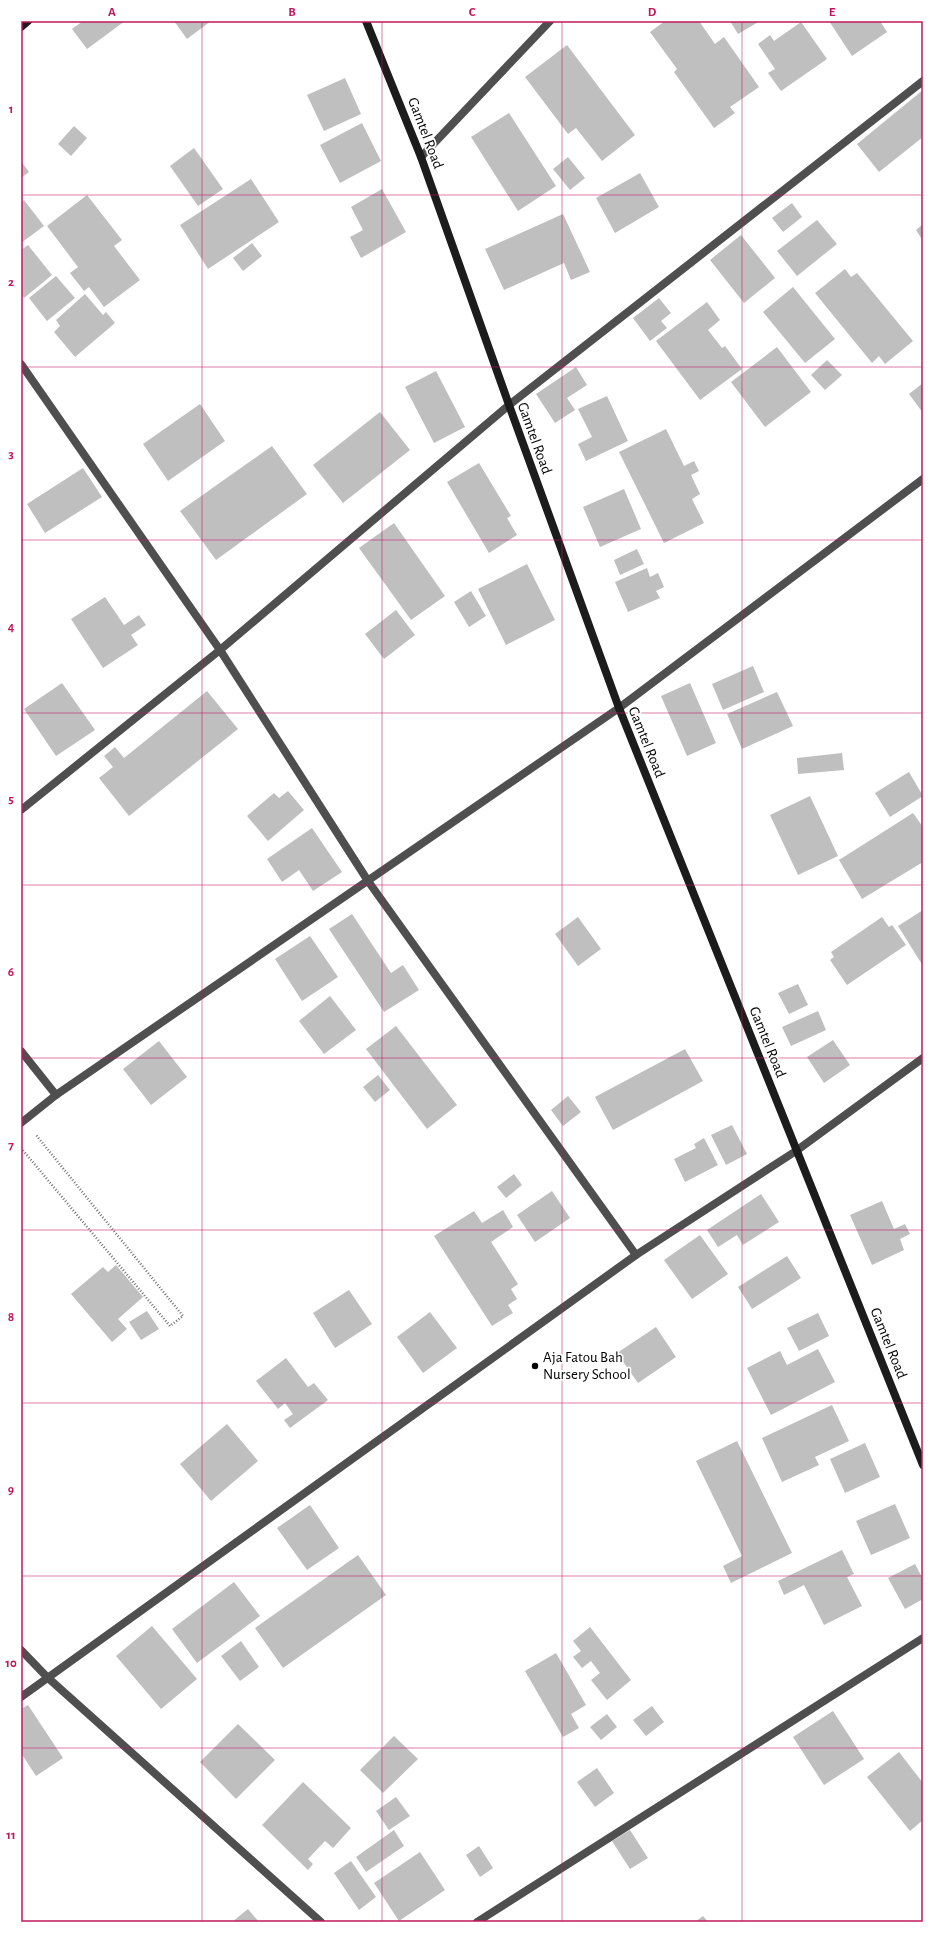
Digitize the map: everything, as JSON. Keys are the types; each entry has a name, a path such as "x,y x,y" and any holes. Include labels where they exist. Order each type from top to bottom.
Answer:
{"street":[{"path":"21,27 28,21"},
{"name":"Gamtel Road","path":"366,21 421,157 508,405 619,708 796,1152 923,1465"},
{"path":"421,157 550,21"},
{"path":"21,810 220,650 508,405 923,81"},
{"path":"21,364 220,650 368,881 636,1255"},
{"path":"22,1122 56,1095 619,708 923,479"},
{"path":"21,1051 56,1095"},
{"path":"21,1697 636,1255 796,1152 923,1058"},
{"path":"478,1922 923,1638"},
{"path":"21,1650 48,1677 321,1922"}],"path":[{"path":"21,1148 170,1326 183,1316 22,1122"}],"building":[{"path":"83,21 125,21 87,49 72,29"},
{"path":"174,21 211,21 187,39"},
{"path":"665,21 699,21 715,44 724,37 759,87 730,107 735,113 714,128 674,72 677,69 650,32"},
{"path":"730,21 760,21 738,34"},
{"path":"829,21 880,21 887,32 852,56"},
{"path":"801,22 827,59 781,91 768,73 775,69 758,44 770,35 774,41"},
{"path":"567,45 635,135 602,161 576,128 568,134 525,77"},
{"path":"345,78 361,114 324,131 307,95"},
{"path":"923,90 923,137 879,172 857,144"},
{"path":"509,113 556,186 518,211 471,137"},
{"path":"362,123 381,161 340,183 320,145"},
{"path":"74,126 87,138 71,156 58,144"},
{"path":"194,148 223,189 198,206 170,166"},
{"path":"568,157 585,178 570,190 553,169"},
{"path":"21,161 29,172 21,178"},
{"path":"640,173 659,207 615,233 596,198"},
{"path":"251,179 279,222 208,269 180,225"},
{"path":"382,189 406,232 361,258 350,237 363,230 351,207"},
{"path":"87,195 122,240 114,246 140,280 104,307 89,287 84,291 70,273 78,267 47,226"},
{"path":"24,200 44,226 21,243 21,203"},
{"path":"792,203 802,217 783,232 772,218"},
{"path":"563,214 590,272 571,280 564,263 504,290 485,249"},
{"path":"817,220 837,244 797,276 777,251"},
{"path":"923,224 923,241 916,230"},
{"path":"741,235 775,278 744,303 710,260"},
{"path":"252,243 262,256 243,271 233,258"},
{"path":"28,245 52,275 24,298 21,294 21,250"},
{"path":"845,269 851,277 857,273 913,341 885,364 879,356 872,363 815,293"},
{"path":"56,276 75,298 47,321 29,298"},
{"path":"793,287 835,339 805,363 763,312"},
{"path":"85,294 103,315 106,312 115,323 75,357 54,332 60,326 56,320"},
{"path":"659,298 671,313 661,321 667,328 650,341 633,318"},
{"path":"707,302 720,320 708,330 722,348 725,346 742,369 700,400 656,341"},
{"path":"777,347 811,392 765,427 731,382"},
{"path":"827,360 842,375 825,390 811,375"},
{"path":"576,367 587,385 567,398 575,410 555,423 536,394"},
{"path":"436,371 465,427 434,443 405,387"},
{"path":"923,383 923,413 909,394"},
{"path":"607,396 628,441 586,461 578,444 592,437 578,409"},
{"path":"200,404 225,441 168,481 143,444"},
{"path":"380,412 410,450 343,503 313,465"},
{"path":"666,429 684,466 694,461 699,471 691,475 700,494 692,499 704,523 664,543 619,452"},
{"path":"272,446 307,494 216,560 180,511"},
{"path":"479,463 511,516 507,518 517,535 489,553 447,482"},
{"path":"83,468 102,497 45,533 27,504"},
{"path":"624,489 641,529 600,547 583,507"},
{"path":"394,523 445,596 411,620 359,548"},
{"path":"637,549 644,564 620,575 614,560"},
{"path":"527,564 555,620 506,645 478,589"},
{"path":"647,568 650,577 658,573 664,587 656,591 660,598 628,612 615,582"},
{"path":"471,591 486,616 469,627 454,602"},
{"path":"105,597 124,625 139,615 146,625 131,635 138,645 103,668 71,619"},
{"path":"396,610 415,635 384,659 365,634"},
{"path":"753,666 764,692 723,710 712,684"},
{"path":"62,683 95,730 56,756 24,709"},
{"path":"690,683 716,743 687,756 661,696"},
{"path":"207,691 238,729 129,816 99,778 113,767 104,756 115,747 124,758"},
{"path":"777,692 793,726 742,749 727,714"},
{"path":"842,753 844,770 798,774 797,758"},
{"path":"909,772 923,796 890,817 875,793"},
{"path":"288,791 304,810 268,841 247,816 274,793 279,798"},
{"path":"810,796 838,856 798,875 770,815"},
{"path":"913,813 923,827 923,862 862,899 839,860"},
{"path":"312,828 342,872 313,891 299,870 282,882 267,859"},
{"path":"923,910 923,966 898,926"},
{"path":"352,914 391,973 403,965 419,990 384,1012 329,929"},
{"path":"578,917 601,949 578,966 555,934"},
{"path":"882,917 889,927 892,925 906,945 847,985 830,960 834,957 831,952"},
{"path":"310,936 338,977 302,1001 275,959"},
{"path":"798,984 808,1005 789,1014 778,993"},
{"path":"330,996 356,1030 324,1054 299,1021"},
{"path":"818,1011 826,1030 791,1046 782,1027"},
{"path":"396,1026 457,1105 427,1129 366,1049"},
{"path":"833,1040 850,1065 824,1083 807,1057"},
{"path":"159,1041 187,1077 151,1105 123,1069"},
{"path":"685,1049 703,1081 613,1130 595,1097"},
{"path":"378,1075 390,1090 375,1102 363,1087"},
{"path":"568,1096 581,1112 563,1126 551,1110"},
{"path":"732,1125 747,1154 726,1165 711,1135"},
{"path":"704,1138 718,1165 685,1182 674,1159 696,1148 694,1144"},
{"path":"514,1174 522,1185 506,1198 497,1187"},
{"path":"552,1191 570,1218 535,1242 517,1215"},
{"path":"761,1194 779,1222 743,1245 737,1235 718,1247 707,1230"},
{"path":"882,1201 894,1229 905,1224 910,1234 900,1239 904,1250 872,1265 850,1215"},
{"path":"503,1210 513,1227 491,1242 518,1284 511,1289 517,1299 508,1305 513,1313 492,1326 434,1236 474,1211 482,1223"},
{"path":"700,1235 728,1274 692,1299 664,1260"},
{"path":"787,1256 801,1278 752,1309 738,1287"},
{"path":"116,1265 143,1297 118,1319 127,1329 112,1342 71,1294 103,1267 108,1272"},
{"path":"349,1290 372,1324 335,1348 313,1313"},
{"path":"147,1311 159,1329 141,1340 129,1322"},
{"path":"430,1312 457,1348 423,1373 397,1337"},
{"path":"818,1313 829,1336 799,1351 787,1328"},
{"path":"656,1327 676,1357 638,1383 617,1353"},
{"path":"818,1349 835,1382 771,1415 747,1368 780,1351 787,1365"},
{"path":"286,1358 308,1387 314,1383 328,1400 290,1428 284,1420 293,1414 285,1403 278,1409 256,1381"},
{"path":"832,1405 849,1441 815,1457 819,1465 782,1482 762,1438"},
{"path":"227,1424 258,1461 211,1501 180,1464"},
{"path":"737,1441 792,1553 731,1583 723,1566 742,1556 696,1461"},
{"path":"865,1443 880,1477 845,1493 830,1459"},
{"path":"895,1504 910,1538 871,1555 856,1521"},
{"path":"310,1505 339,1548 307,1570 277,1528"},
{"path":"842,1550 854,1574 847,1577 862,1606 824,1625 804,1585 784,1595 778,1581"},
{"path":"358,1555 386,1595 283,1668 255,1628"},
{"path":"915,1564 923,1579 923,1599 905,1609 888,1578"},
{"path":"234,1582 260,1616 197,1663 172,1629"},
{"path":"152,1626 197,1679 161,1709 116,1656"},
{"path":"590,1627 631,1680 607,1700 591,1680 600,1673 591,1661 582,1668 573,1657 581,1651 573,1641"},
{"path":"241,1641 259,1667 240,1681 221,1656"},
{"path":"556,1653 586,1705 571,1714 579,1728 563,1737 525,1671"},
{"path":"28,1705 63,1758 36,1776 21,1753 21,1709"},
{"path":"652,1706 664,1722 646,1736 633,1720"},
{"path":"833,1711 864,1759 824,1785 793,1737"},
{"path":"607,1714 617,1727 601,1740 590,1727"},
{"path":"238,1724 275,1760 236,1799 200,1762"},
{"path":"394,1736 418,1759 383,1793 360,1770"},
{"path":"899,1752 923,1783 923,1820 910,1831 867,1777"},
{"path":"597,1768 614,1793 595,1807 577,1782"},
{"path":"303,1782 351,1828 333,1848 325,1841 308,1859 313,1864 308,1870 262,1825"},
{"path":"396,1797 410,1816 389,1830 376,1811"},
{"path":"394,1830 404,1846 366,1872 356,1857"},
{"path":"630,1830 648,1858 630,1869 612,1841"},
{"path":"479,1846 493,1868 480,1877 466,1855"},
{"path":"420,1852 445,1890 399,1921 374,1883"},
{"path":"351,1861 376,1897 359,1910 334,1873"},
{"path":"248,1909 259,1922 232,1922"},
{"path":"703,1916 708,1922 695,1922"}],"place":[{"name":"Aja Fatou Bah Nursery School","path":"535,1366"}]}
